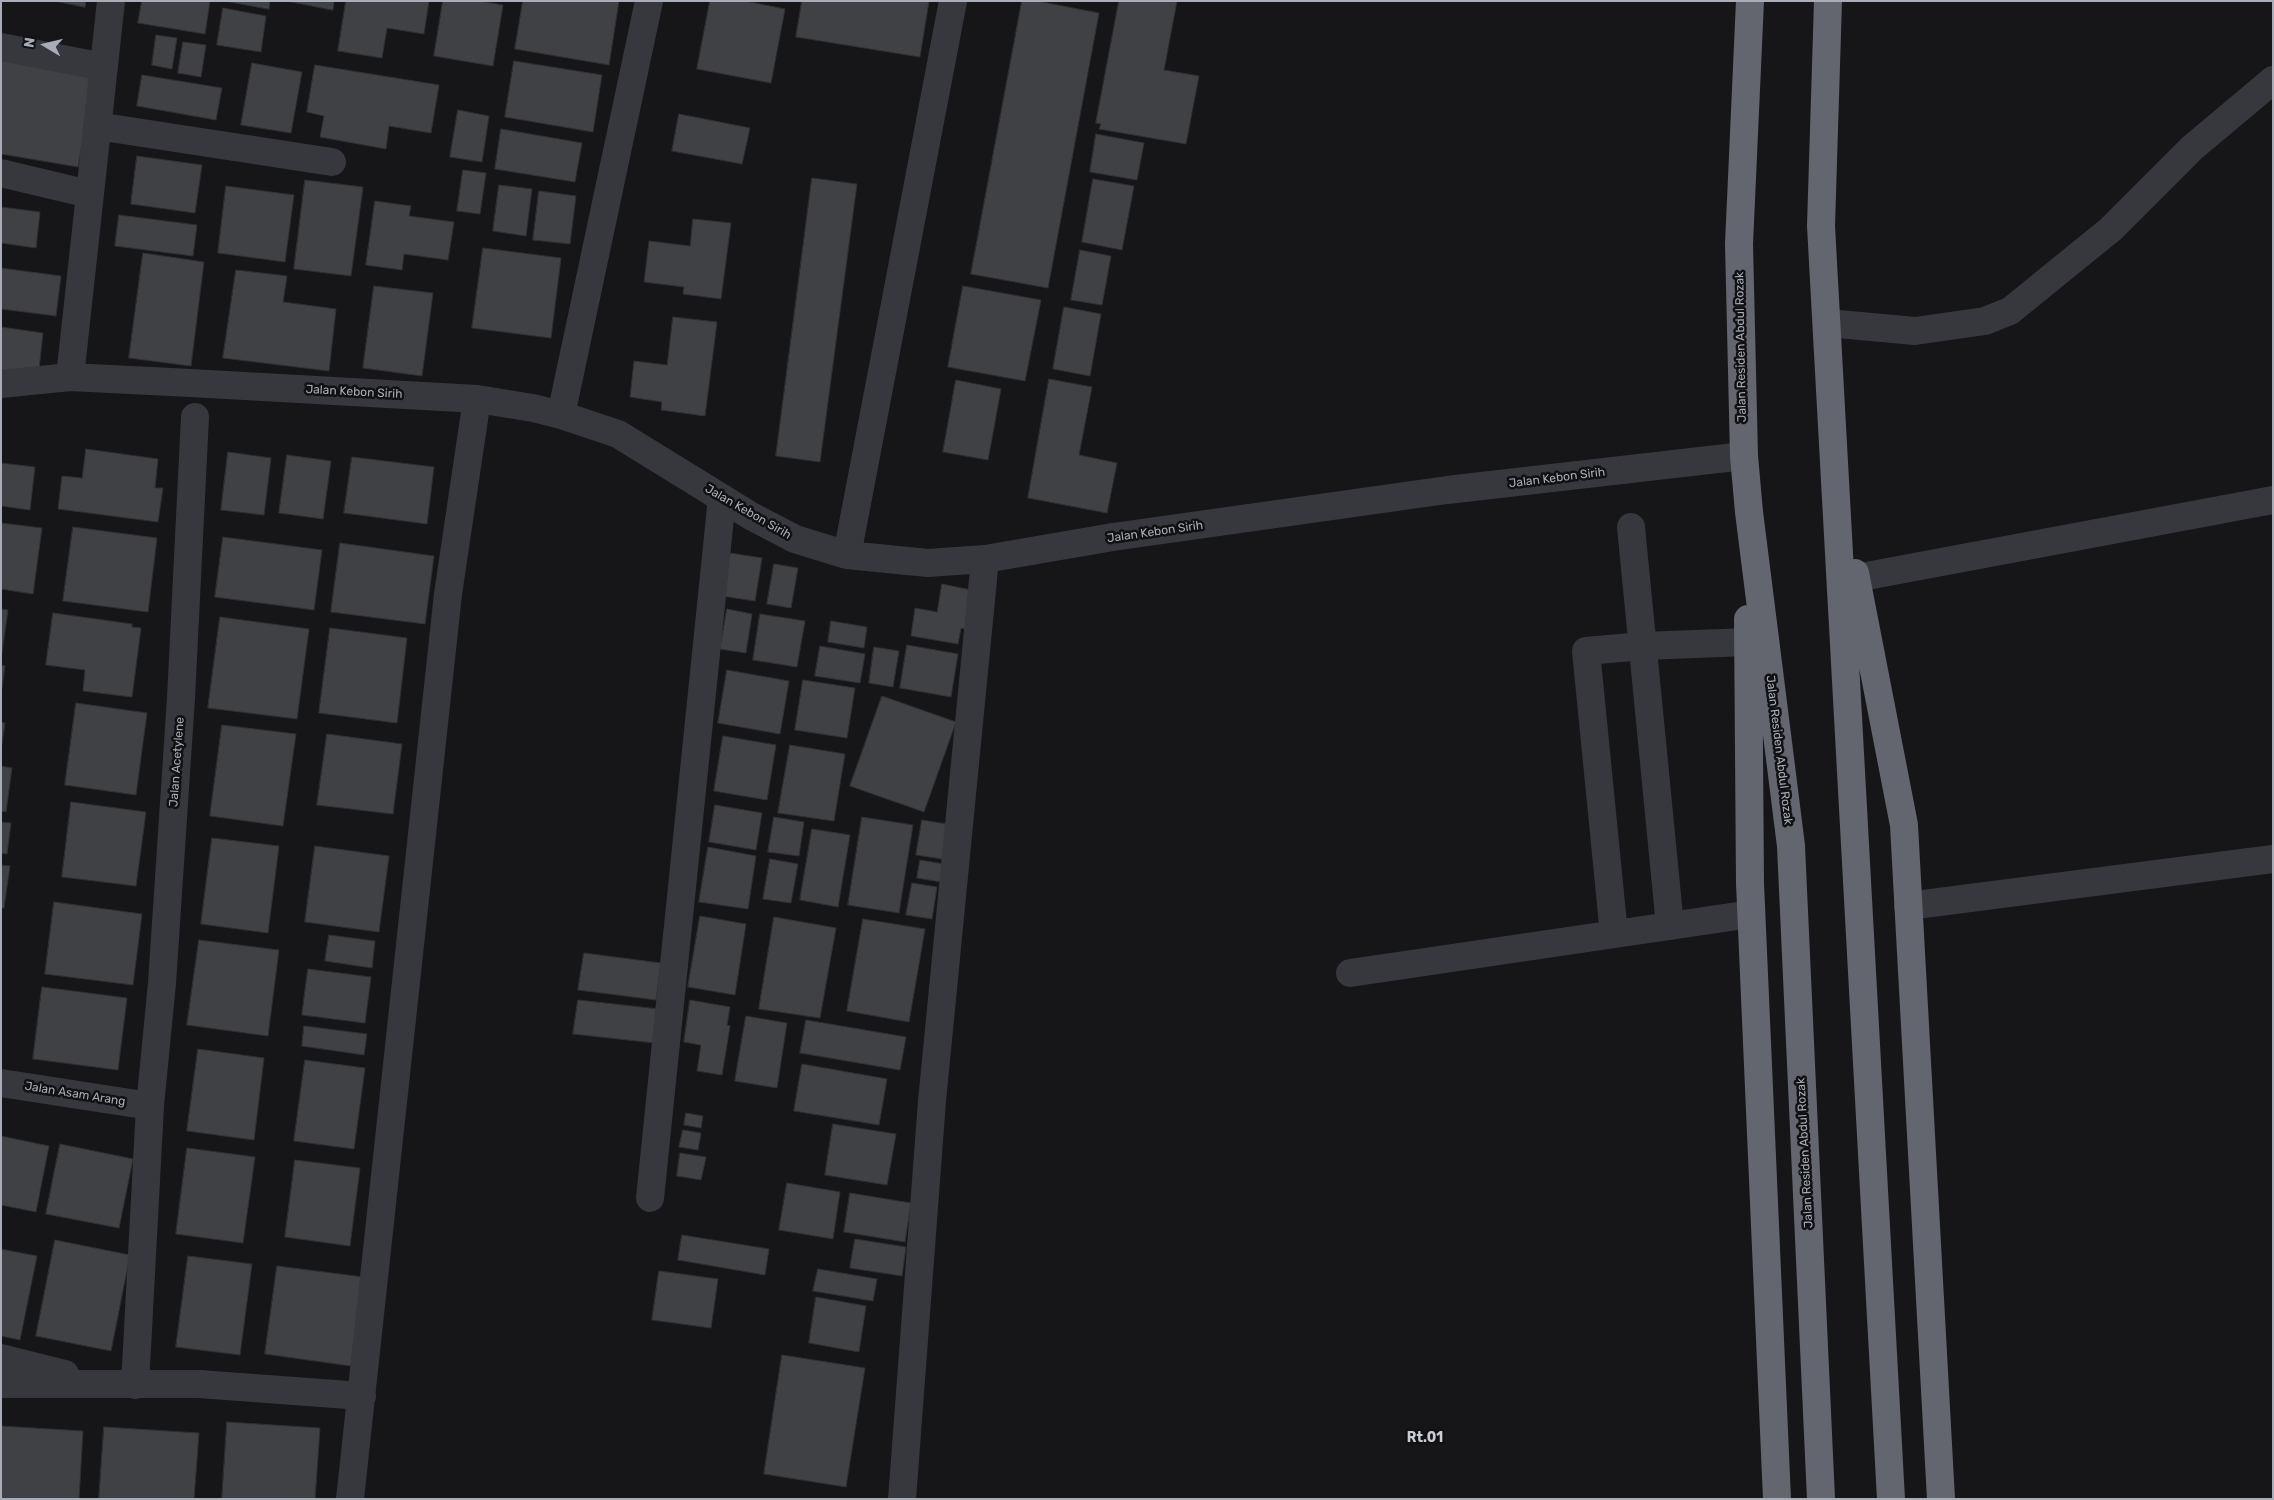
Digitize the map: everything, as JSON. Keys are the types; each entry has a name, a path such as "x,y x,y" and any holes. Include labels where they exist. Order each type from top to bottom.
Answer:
{"highway":[{"name":"Jalan Residen Abdul Rozak","path":"1750,1 1739,244 1744,456 1749,512 1791,846 1821,1499"},
{"path":"1828,1 1821,226 1891,1499"},
{"path":"1836,483 1904,825 1942,1499"},
{"path":"1749,512 1748,642 1751,914 1776,1499"}],"street":[{"path":"70,377 111,1"},
{"path":"561,415 649,1"},
{"path":"846,556 953,1"},
{"path":"1,47 104,67"},
{"path":"1827,323 1915,330 1985,321 2010,311 2111,229 2192,148 2273,80"},
{"path":"97,126 332,162"},
{"path":"1,173 89,194"},
{"name":"Jalan Kebon Sirih","path":"1,384 70,377 477,399 561,415 618,434 722,498 795,539 846,556 928,562 985,559 1113,537 1447,490 1744,456"},
{"path":"350,1499 448,594 477,399"},
{"name":"Jalan Acetylene","path":"135,1385 150,1106 162,984 181,698 195,417"},
{"path":"650,1198 722,498"},
{"path":"1856,578 2273,500"},
{"path":"1631,527 1670,926"},
{"path":"902,1499 932,1101 985,559"},
{"path":"1614,934 1586,651 1643,646 1748,642"},
{"path":"1908,906 2273,859"},
{"path":"1350,972 1751,914"},
{"name":"Jalan Asam Arang","path":"1,1083 150,1106"},
{"path":"1,1358 106,1385"},
{"path":"1,1384 199,1384 362,1396"}],"building":[{"path":"55,1 86,1 85,7"},
{"path":"142,1 210,1 205,34 138,23"},
{"path":"225,1 270,1 269,9"},
{"path":"287,1 334,1 333,10"},
{"path":"346,1 429,1 424,34 387,28 382,58 338,51"},
{"path":"443,1 479,1 503,5 493,66 434,56"},
{"path":"523,1 619,1 609,65 515,49"},
{"path":"710,1 745,1 785,9 771,83 697,69"},
{"path":"802,1 929,1 920,57 796,37"},
{"path":"1022,1 1037,1 1099,13 1048,288 971,274"},
{"path":"1119,1 1177,1 1164,70 1199,76 1186,144 1099,129 1101,124 1096,123"},
{"path":"223,8 266,16 261,52 217,45"},
{"path":"156,35 177,38 172,69 152,65"},
{"path":"183,42 206,45 201,77 178,73"},
{"path":"1,50 96,67 78,167 1,154"},
{"path":"514,61 602,75 593,132 505,117"},
{"path":"252,63 302,72 291,133 241,125"},
{"path":"315,65 439,85 431,133 389,126 386,149 320,137 324,116 307,112"},
{"path":"142,75 222,88 216,120 137,106"},
{"path":"458,110 489,116 482,162 450,157"},
{"path":"679,114 750,128 742,164 672,151"},
{"path":"501,129 582,143 575,182 495,169"},
{"path":"1096,134 1144,143 1137,180 1090,172"},
{"path":"137,156 202,165 195,213 131,204"},
{"path":"463,170 486,173 480,214 457,211"},
{"path":"812,178 857,184 820,462 776,456"},
{"path":"1093,179 1134,186 1122,250 1082,242"},
{"path":"305,180 363,187 351,276 294,269"},
{"path":"499,185 532,189 526,236 493,231"},
{"path":"226,186 294,195 285,262 218,253"},
{"path":"539,191 576,196 570,244 533,240"},
{"path":"375,201 411,206 409,216 454,222 448,260 404,254 402,270 366,265"},
{"path":"1,207 40,212 36,248 1,243"},
{"path":"119,215 197,225 193,256 115,246"},
{"path":"693,219 731,223 721,299 683,294 684,287 644,282 649,241 690,246"},
{"path":"483,248 561,258 551,338 472,328"},
{"path":"1080,250 1111,256 1102,305 1071,300"},
{"path":"143,253 204,262 191,366 129,358"},
{"path":"1,268 61,276 56,316 1,309"},
{"path":"236,270 287,276 283,302 336,309 329,371 223,358"},
{"path":"374,286 433,293 422,376 363,368"},
{"path":"963,286 1041,300 1025,381 948,367"},
{"path":"1064,307 1101,314 1090,376 1053,369"},
{"path":"673,317 717,322 705,416 661,410 662,402 630,397 634,361 667,365"},
{"path":"1,327 43,333 38,378 1,374"},
{"path":"1049,379 1092,387 1079,455 1117,463 1107,513 1028,498"},
{"path":"956,380 1001,389 988,460 943,452"},
{"path":"86,449 158,459 155,488 163,488 158,522 58,509 62,476 82,478"},
{"path":"228,452 271,458 264,515 221,510"},
{"path":"287,455 331,461 323,519 279,513"},
{"path":"352,457 434,467 427,524 344,513"},
{"path":"1,463 35,467 30,510 1,506"},
{"path":"1,523 42,528 33,594 1,589"},
{"path":"73,527 157,538 148,612 63,601"},
{"path":"223,537 322,550 314,610 215,597"},
{"path":"340,543 434,556 425,624 331,612"},
{"path":"730,553 762,558 755,601 722,596"},
{"path":"774,564 798,568 791,608 767,604"},
{"path":"942,584 971,590 965,629 961,628 958,644 911,636 915,608 937,612"},
{"path":"1,609 8,610 2,653 1,653"},
{"path":"727,609 752,614 746,653 720,649"},
{"path":"53,613 132,624 132,627 141,628 132,697 83,691 85,670 46,665"},
{"path":"760,614 805,621 797,667 753,660"},
{"path":"220,617 309,629 297,719 208,708"},
{"path":"831,621 867,627 864,648 828,642"},
{"path":"330,628 407,638 397,723 319,713"},
{"path":"907,645 958,654 951,697 900,688"},
{"path":"820,646 865,654 860,683 815,676"},
{"path":"874,647 899,651 893,687 869,683"},
{"path":"1,665 5,666 1,695"},
{"path":"727,670 789,681 780,734 718,723"},
{"path":"803,680 855,688 847,738 795,730"},
{"path":"882,696 956,722 924,812 850,786"},
{"path":"76,703 147,713 136,795 65,785"},
{"path":"1,722 5,723 1,751"},
{"path":"222,725 296,734 283,826 210,816"},
{"path":"327,734 402,744 393,814 317,805"},
{"path":"723,736 776,745 767,800 714,791"},
{"path":"790,745 845,754 834,821 778,813"},
{"path":"1,766 12,768 6,812 1,811"},
{"path":"71,802 146,812 136,886 62,877"},
{"path":"715,805 762,813 756,850 709,842"},
{"path":"774,817 804,822 799,856 768,852"},
{"path":"862,817 913,825 899,913 848,905"},
{"path":"922,820 947,824 942,859 916,855"},
{"path":"1,822 11,823 7,854 1,853"},
{"path":"812,829 850,835 838,907 800,900"},
{"path":"212,838 279,846 268,933 201,924"},
{"path":"315,846 389,856 379,932 305,922"},
{"path":"708,847 756,856 748,909 699,902"},
{"path":"770,859 798,864 791,903 763,899"},
{"path":"920,860 944,864 941,882 917,878"},
{"path":"1,865 10,866 4,908 1,908"},
{"path":"912,883 937,887 932,919 906,915"},
{"path":"54,902 142,914 133,985 45,974"},
{"path":"700,916 746,924 735,995 688,987"},
{"path":"774,917 836,928 820,1018 759,1009"},
{"path":"863,919 925,929 909,1022 847,1011"},
{"path":"329,935 375,941 372,968 325,961"},
{"path":"199,940 279,950 268,1036 187,1025"},
{"path":"584,953 661,963 656,1000 578,990"},
{"path":"308,969 371,977 365,1023 302,1015"},
{"path":"42,987 127,998 118,1070 33,1059"},
{"path":"578,1000 659,1009 655,1043 573,1034"},
{"path":"690,1000 730,1007 727,1025 730,1026 722,1075 697,1071 701,1045 684,1042"},
{"path":"746,1016 787,1023 777,1088 735,1081"},
{"path":"806,1020 906,1037 900,1070 800,1053"},
{"path":"304,1026 367,1034 364,1055 302,1046"},
{"path":"198,1049 264,1058 254,1140 187,1131"},
{"path":"305,1060 365,1068 354,1149 294,1141"},
{"path":"802,1064 887,1079 879,1125 794,1111"},
{"path":"686,1113 703,1116 701,1128 684,1125"},
{"path":"833,1124 896,1134 887,1185 825,1175"},
{"path":"683,1130 701,1133 698,1150 679,1147"},
{"path":"1,1136 49,1146 36,1212 1,1205"},
{"path":"60,1144 133,1159 119,1228 46,1214"},
{"path":"187,1148 255,1157 243,1243 176,1234"},
{"path":"680,1153 706,1157 701,1180 677,1176"},
{"path":"295,1160 360,1168 350,1246 285,1237"},
{"path":"787,1183 840,1192 833,1239 779,1230"},
{"path":"850,1193 911,1203 905,1242 844,1232"},
{"path":"682,1235 769,1249 765,1275 678,1260"},
{"path":"855,1239 906,1247 902,1276 850,1268"},
{"path":"55,1240 130,1255 111,1351 36,1336"},
{"path":"1,1249 37,1256 20,1340 1,1336"},
{"path":"188,1256 252,1264 240,1355 176,1347"},
{"path":"277,1266 363,1277 351,1366 265,1354"},
{"path":"818,1269 877,1279 873,1301 813,1291"},
{"path":"659,1271 718,1279 711,1328 652,1320"},
{"path":"816,1297 866,1306 859,1352 809,1343"},
{"path":"782,1355 865,1368 846,1487 764,1474"},
{"path":"227,1422 320,1428 315,1499 222,1499"},
{"path":"1,1426 83,1431 79,1499 1,1499"},
{"path":"104,1427 199,1433 194,1499 99,1499"}],"district":[{"name":"Rt.01","path":"1425,1438"}]}
